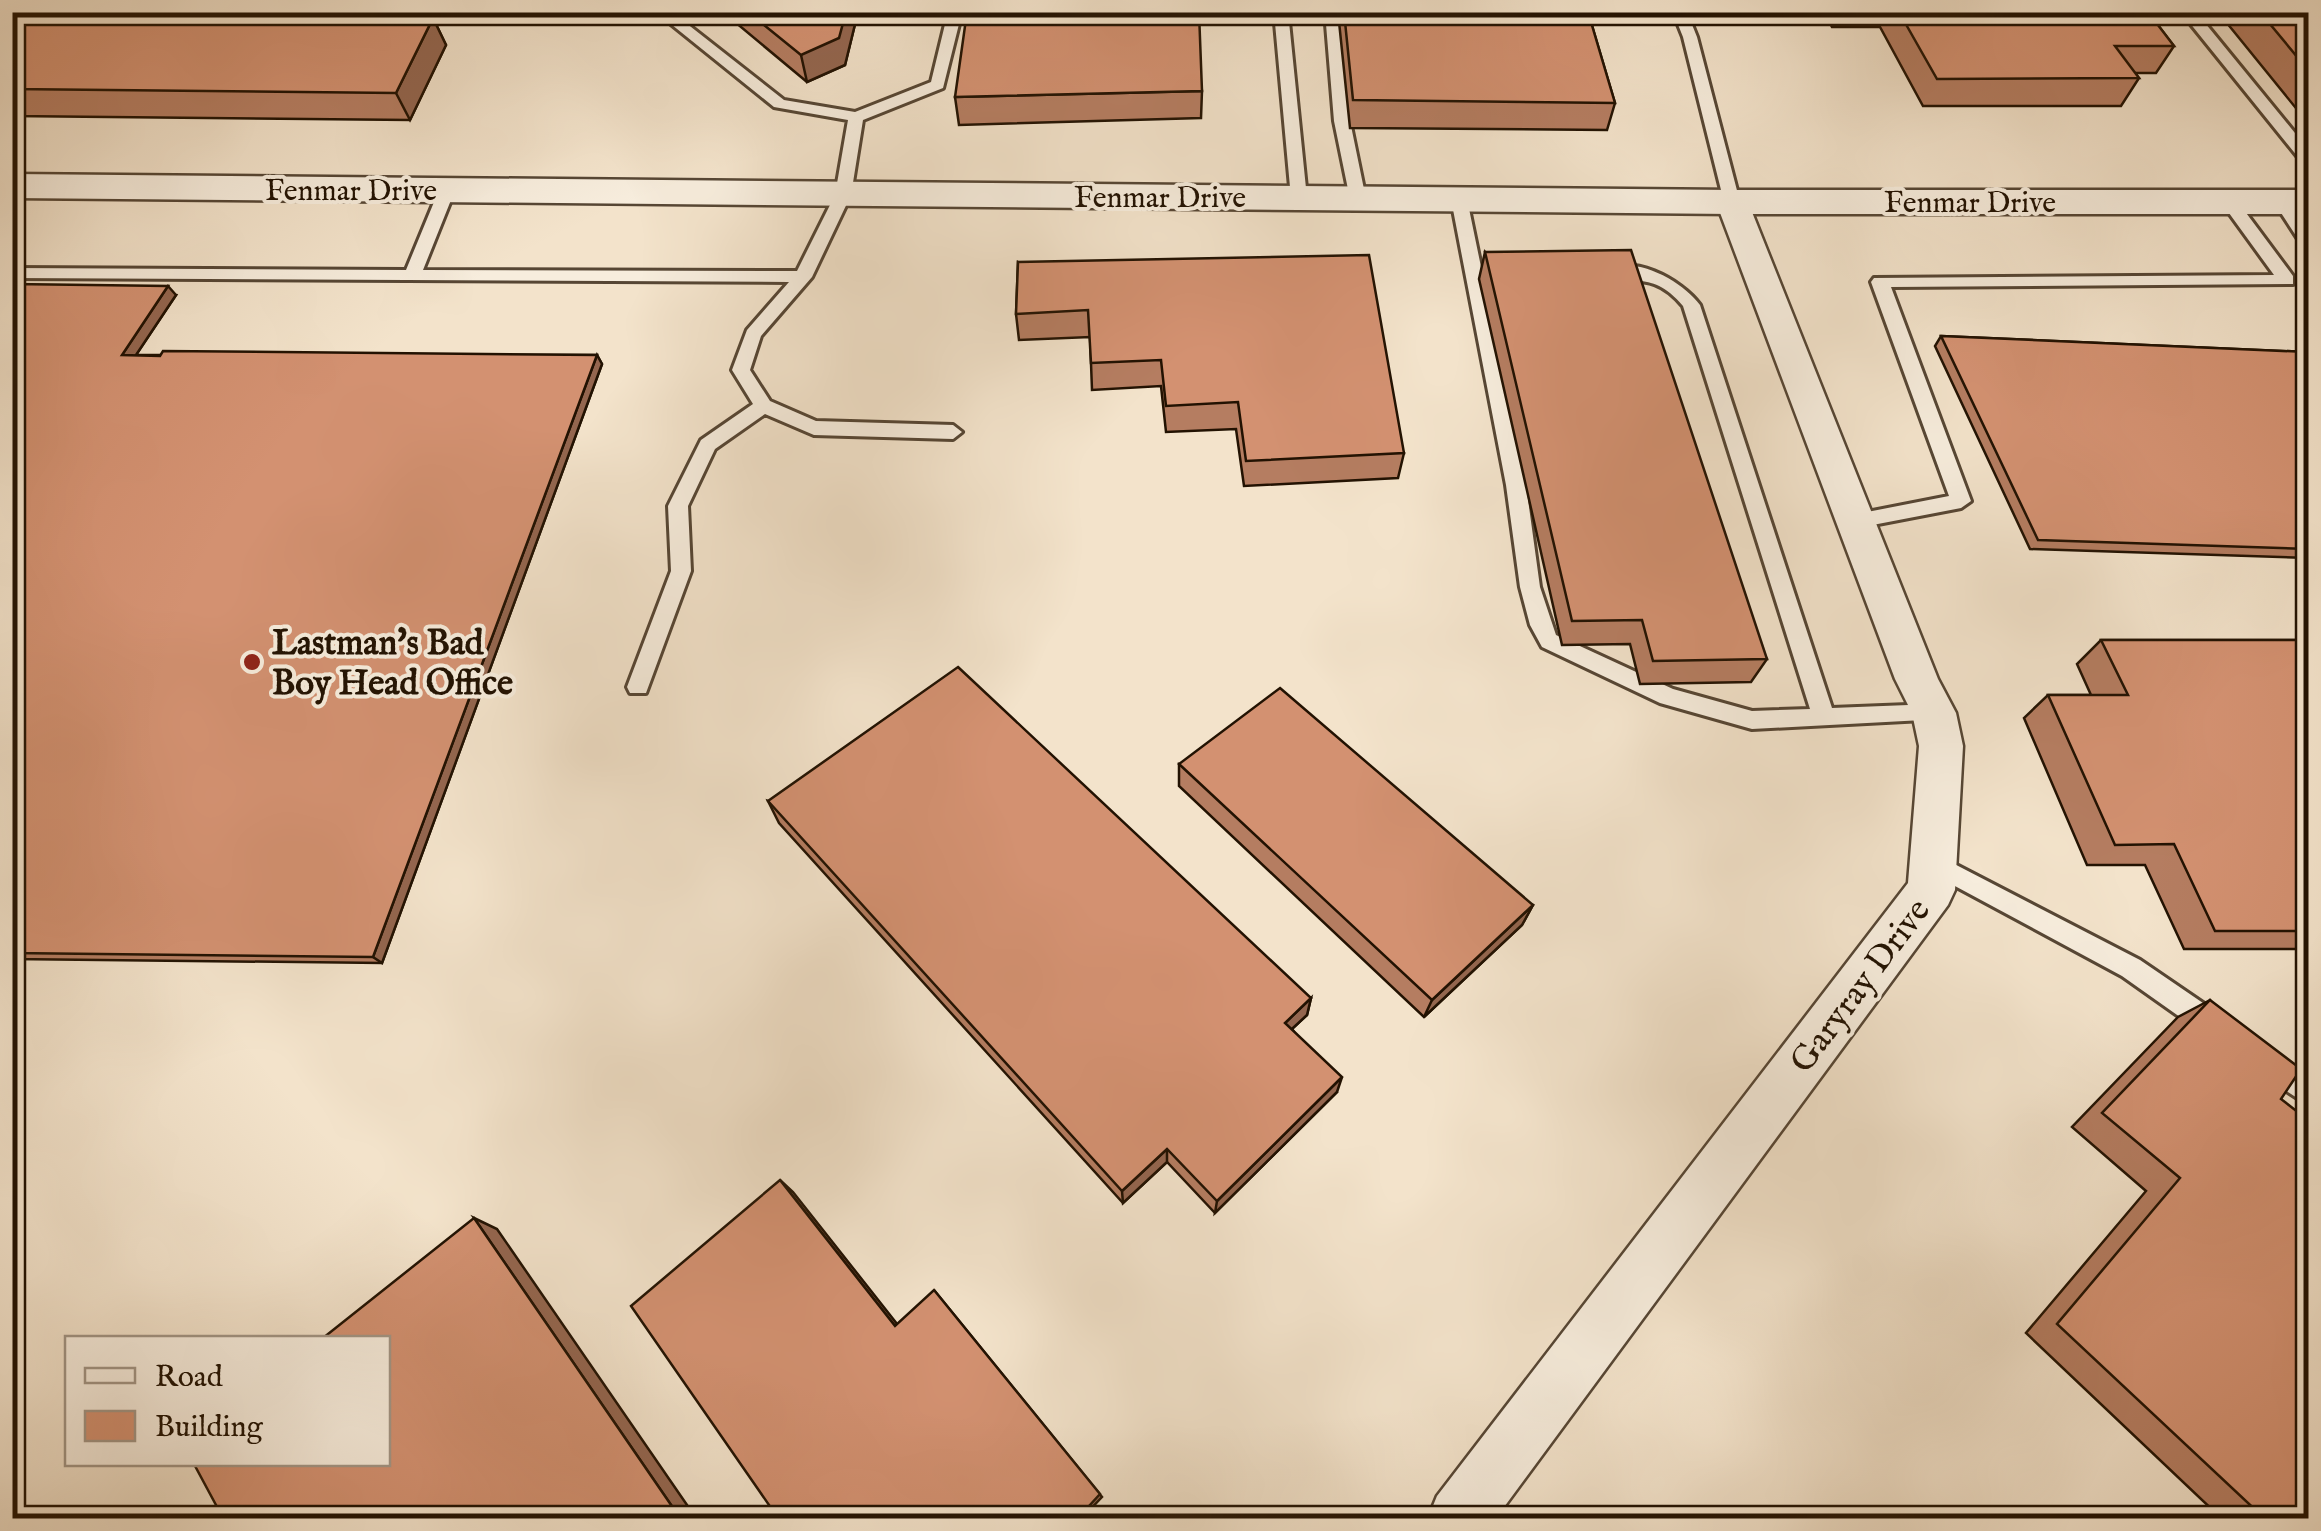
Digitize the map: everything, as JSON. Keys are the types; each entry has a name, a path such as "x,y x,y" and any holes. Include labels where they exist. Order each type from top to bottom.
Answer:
{"street":[{"name":"Fenmar Drive","path":"12,186 1732,202 2295,202"},
{"name":"Garyray Drive","path":"1460,1518 1931,890 1941,746 1934,713 1917,679 1732,202"}],"lane":[{"path":"663,12 779,104 856,117 938,85 954,12"},
{"path":"1281,12 1298,198"},
{"path":"1332,12 1342,122 1358,198"},
{"path":"1680,12 1690,37 1732,202"},
{"path":"2188,12 2308,159"},
{"path":"856,117 844,195 803,277 752,334 741,370 763,406 814,428 953,432"},
{"path":"412,275 446,190"},
{"path":"1459,200 1482,273 1534,599 1549,641 1620,677 1752,720 1934,713"},
{"path":"1857,521 1961,501 1880,282 2286,280 2230,202"},
{"path":"2295,202 2308,241"},
{"path":"12,273 803,277"},
{"path":"1587,273 1659,277 1677,286 1691,305 1824,718"},
{"path":"638,687 681,572 678,506 708,445 763,406"},
{"path":"1935,864 2132,968 2308,1092"}],"building":[{"path":"35,12 355,12 361,22 433,18 396,93 12,89 12,38"},
{"path":"748,12 846,12 839,38 801,55"},
{"path":"967,12 1199,12 1202,91 955,97"},
{"path":"1344,12 1588,12 1615,103 1353,100"},
{"path":"1899,12 2148,12 2174,46 2115,46 2139,78 1937,79"},
{"path":"2260,12 2308,12 2308,70"},
{"path":"1631,250 1767,659 1653,661 1642,620 1572,621 1485,252"},
{"path":"1369,255 1404,453 1246,461 1238,402 1166,406 1161,360 1091,363 1088,310 1016,314 1018,262"},
{"name":"Lastman's Bad Boy Head Office","path":"12,284 168,286 122,355 160,356 163,351 597,355 373,957 12,953"},
{"path":"1941,336 2308,352 2308,549 2038,540"},
{"path":"2101,640 2308,640 2308,931 2215,931 2174,844 2115,845 2048,695 2128,695"},
{"path":"958,667 1311,998 1285,1023 1342,1077 1217,1201 1167,1149 1122,1191 768,801"},
{"path":"1280,688 1533,905 1432,1000 1179,764"},
{"path":"2210,1000 2301,1069 2281,1099 2308,1120 2308,1518 2264,1518 2057,1324 2180,1178 2102,1113"},
{"path":"780,1180 895,1326 934,1290 1100,1494 1078,1518 778,1518 631,1306"},
{"path":"474,1218 680,1518 223,1518 195,1466 390,1466 390,1336 326,1336"}],"place":[{"name":"Lastman's Bad Boy Head Office","path":"252,662"}]}
